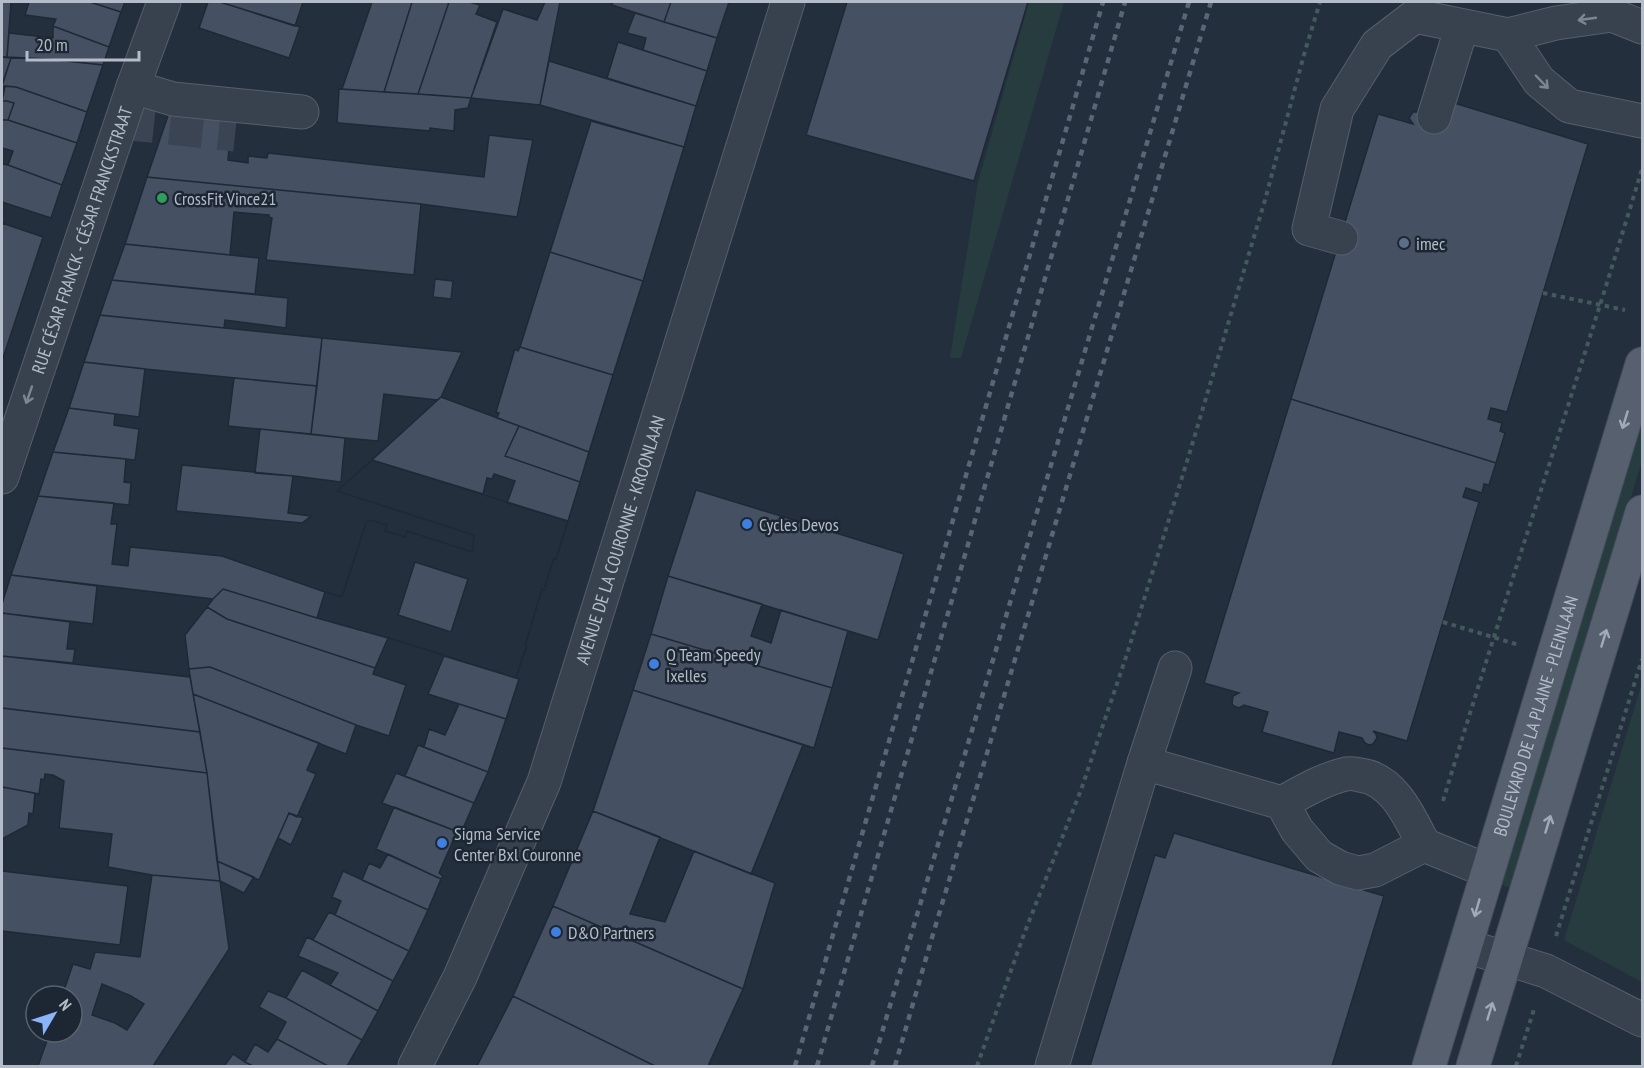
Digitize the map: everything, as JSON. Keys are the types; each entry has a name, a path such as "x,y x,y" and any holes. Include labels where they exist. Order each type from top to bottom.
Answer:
{"main road":[{"name":"BOULEVARD DE LA PLAINE - PLEINLAAN","path":"1429,1066 1642,364"},
{"path":"1473,1066 1642,512"}],"street":[{"name":"RUE CÉSAR FRANCK - CÉSAR FRANCKSTRAAT","path":"2,477 133,87 164,2"},
{"name":"AVENUE DE LA COURONNE - KROONLAAN","path":"415,1066 460,977 544,782 788,2"},
{"path":"1341,238 1309,229 1336,109 1377,45 1413,9 1462,26 1508,35 1556,23 1612,15 1642,27"},
{"path":"1434,117 1462,26"},
{"path":"1508,35 1539,81 1569,106 1642,121"},
{"path":"133,87 173,99 302,112"},
{"path":"1052,1066 1175,668"},
{"path":"1144,763 1282,803 1297,830 1319,856 1340,868 1358,873 1375,870 1427,846"},
{"path":"1282,803 1313,786 1348,773 1366,776 1385,785 1397,798 1427,846 1488,871"},
{"path":"1466,946 1546,971 1642,1020"}],"path":[{"path":"977,1066 1024,934 1081,790 1127,654 1265,200 1320,2"},
{"path":"1427,846 1601,305 1642,170"},
{"path":"1543,293 1625,310"},
{"path":"1443,622 1523,646"},
{"path":"1516,1066 1642,659"}],"green space":[{"path":"1029,2 1064,2 961,358 950,358 978,182"},
{"path":"1642,413 1642,461 1513,888 1499,884"},
{"path":"1642,683 1642,982 1564,940"}],"building":[{"path":"2,2 11,2 7,57 2,57"},
{"path":"29,2 90,2 121,12 109,47 53,26 56,19 25,15"},
{"path":"90,2 125,2 121,12"},
{"path":"208,2 220,2 300,27 289,58 199,28"},
{"path":"220,2 303,2 295,26"},
{"path":"372,2 412,2 384,92 342,89"},
{"path":"412,2 449,2 418,94 384,92"},
{"path":"449,2 469,2 480,5 476,14 497,22 471,98 418,94"},
{"path":"545,2 560,2 540,105 471,98 503,9 537,20"},
{"path":"613,2 671,2 664,22 612,5"},
{"path":"671,2 729,2 717,38 664,22"},
{"path":"847,2 1028,2 974,181 806,135"},
{"path":"635,13 717,38 707,71 643,50 646,38 627,33"},
{"path":"53,26 109,47 103,65 7,57 9,33 53,38"},
{"path":"618,42 707,71 696,106 607,78"},
{"path":"2,57 11,58 2,85"},
{"path":"11,58 103,65 87,112 16,87 2,86"},
{"path":"549,61 696,106 684,147 540,105"},
{"path":"5,86 16,87 87,112 77,143 8,120 14,103 2,101"},
{"path":"339,89 471,98 468,108 455,110 454,131 430,128 430,131 339,123 337,122"},
{"path":"2,101 14,103 8,120 2,120"},
{"path":"1454,103 1588,144 1507,412 1491,408 1488,419 1502,423 1500,431 1505,433 1496,463 1291,399 1378,114 1413,124 1409,118 1413,112"},
{"path":"171,107 232,113 228,160 248,163 248,156 267,158 268,153 484,177 489,135 533,140 517,217 421,204 147,177"},
{"path":"2,120 77,143 62,185 8,165 13,151 2,148"},
{"path":"591,121 684,147 643,281 550,252"},
{"path":"2,164 62,185 51,218 2,202"},
{"path":"147,177 421,204 414,275 266,260 272,218 269,215 234,212 230,255 125,244"},
{"path":"2,223 43,237 2,361"},
{"path":"125,244 259,258 255,294 112,280"},
{"path":"550,252 643,281 613,375 520,347"},
{"path":"435,279 453,281 451,299 433,297"},
{"path":"112,280 288,298 286,328 225,320 224,328 100,315"},
{"path":"100,315 322,338 317,386 84,362"},
{"path":"322,338 462,352 441,397 437,400 384,394 378,441 345,438 311,434"},
{"path":"520,347 613,375 589,452 497,418 499,413 496,412 515,349 518,351"},
{"path":"84,362 145,369 139,417 69,408"},
{"path":"234,378 317,386 311,434 228,426"},
{"path":"441,397 519,426 505,456 580,482 568,521 507,503 515,481 494,474 492,479 487,478 483,494 372,460"},
{"path":"1291,399 1496,463 1489,485 1484,484 1482,493 1466,488 1463,497 1479,502 1407,741 1373,731 1377,738 1373,744 1369,745 1362,738 1339,732 1334,753 1262,732 1268,712 1244,705 1239,708 1234,706 1233,696 1239,693 1204,683"},
{"path":"69,408 115,414 114,425 139,429 135,460 53,452"},
{"path":"519,426 589,452 580,482 505,456"},
{"path":"260,429 345,438 341,482 255,473"},
{"path":"53,452 126,459 124,482 131,483 129,505 38,496"},
{"path":"372,460 568,521 545,590 542,589 525,646 526,651 516,678 317,618 325,592 342,597 366,523 370,520 387,525 385,531 405,537 407,531 472,552 474,535 337,491","holes":["415,562 468,579 451,632 398,615"]},
{"path":"372,460 568,521 545,590 542,589 525,646 526,651 516,678 317,618 325,592 342,597 366,523 370,520 387,525 385,531 405,537 407,531 472,552 474,535 337,491"},
{"path":"182,465 293,476 288,513 311,516 302,523 176,511"},
{"path":"696,490 904,554 878,640 668,576"},
{"path":"38,496 114,503 111,524 117,524 112,564 128,566 130,547 222,556 325,592 317,618 223,589 213,599 11,575"},
{"path":"11,575 97,586 93,624 2,613 2,604"},
{"path":"668,576 762,604 751,636 771,643 781,610 848,631 832,688 651,634"},
{"path":"223,589 388,638 375,668 227,619 207,607"},
{"path":"207,607 227,619 375,668 373,674 406,685 389,736 210,667 189,669 185,635"},
{"path":"2,613 70,622 67,649 75,649 73,663 2,656"},
{"path":"651,634 832,688 814,748 633,690"},
{"path":"2,656 190,677 200,732 2,708"},
{"path":"444,656 519,679 506,719 428,694"},
{"path":"210,667 356,725 346,754 193,694 189,669"},
{"path":"633,690 803,745 751,874 593,811"},
{"path":"193,694 319,743 307,770 316,774 297,817 289,813 259,880 217,861 207,773"},
{"path":"459,704 506,719 488,772 424,747 429,729 445,735"},
{"path":"2,708 200,732 207,773 2,748"},
{"path":"418,745 488,772 474,803 405,776"},
{"path":"2,748 207,773 220,881 152,875 108,867 112,834 59,828 64,781 53,775 45,774 44,780 41,779 39,794 2,787"},
{"path":"396,773 474,803 461,833 382,803"},
{"path":"2,787 35,793 33,814 29,813 28,825 2,839"},
{"path":"394,807 461,833 460,836 456,834 439,873 443,876 441,879 376,849"},
{"path":"593,811 660,837 630,914 665,922 694,851 775,883 743,989 553,906"},
{"path":"289,813 303,818 291,845 278,838"},
{"path":"1174,833 1384,896 1332,1066 1090,1066 1155,855 1165,858"},
{"path":"388,854 441,879 428,910 362,880 369,863 380,868"},
{"path":"217,861 254,877 244,893 220,881"},
{"path":"2,871 128,886 120,945 2,931"},
{"path":"343,871 428,910 409,951 335,915 341,901 332,897"},
{"path":"152,875 220,881 229,949 153,1066 38,1066 46,1044 84,1044 84,984 66,984 73,964 90,969 95,952 140,957","holes":["102,984 144,1004 127,1030 92,1015"]},
{"path":"553,906 743,989 708,1066 655,1066 513,996"},
{"path":"329,912 409,951 393,981 313,940"},
{"path":"307,937 393,981 378,1011 330,985 338,973 298,956"},
{"path":"302,970 378,1011 362,1040 286,998"},
{"path":"268,991 286,998 362,1040 347,1066 328,1066 277,1039 286,1022 259,1007"},
{"path":"513,996 655,1066 477,1066"},
{"path":"277,1039 328,1066 253,1066 245,1062 255,1044 268,1052"},
{"path":"233,1054 245,1062 253,1066 224,1066"}],"tunnel":[{"path":"121,123 235,135"}],"railway":[{"path":"795,1066 1103,2"},
{"path":"817,1066 1125,2"},
{"path":"872,1066 1189,2"},
{"path":"895,1066 1211,2"}],"place":[{"name":"CrossFit Vince21","path":"162,198"},
{"name":"imec","path":"1404,243"},
{"name":"Cycles Devos","path":"747,524"},
{"name":"Q Team Speedy Ixelles","path":"654,664"},
{"name":"Sigma Service Center Bxl Couronne","path":"442,843"},
{"name":"D&O Partners","path":"556,932"}]}
